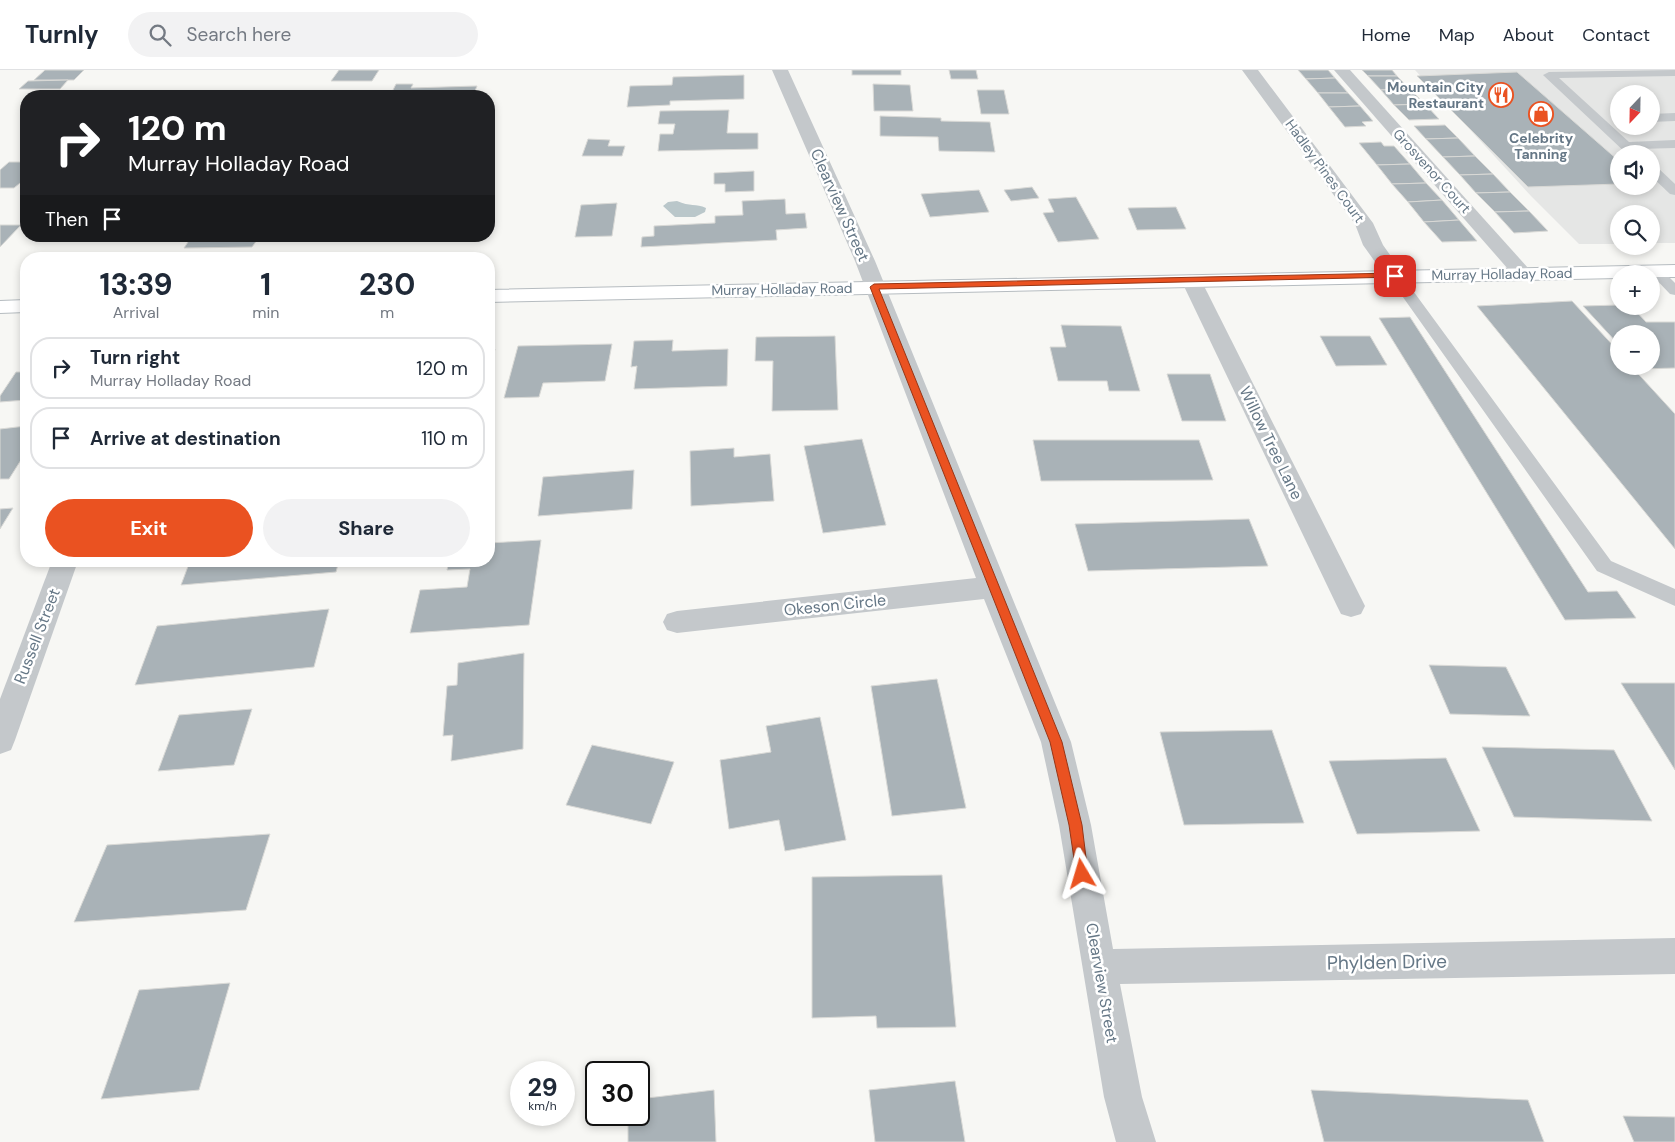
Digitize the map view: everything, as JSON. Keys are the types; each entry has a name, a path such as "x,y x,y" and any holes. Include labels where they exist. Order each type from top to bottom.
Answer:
{"street":[{"name":"Clearview Street","path":"780,70 874,287 1056,742 1075,825 1122,1097 1136,1142"},
{"name":"Hadley Pines Court","path":"1250,70 1364,223 1373,245 1395,276"},
{"name":"Grosvenor Court","path":"1342,70 1522,273"},
{"name":"Murray Holladay Road","path":"495,296 1665,271"},
{"name":"Willow Tree Lane","path":"1191,280 1351,606"},
{"path":"0,307 20,306"},
{"name":"Russell Street","path":"0,740 64,567"},
{"name":"Okeson Circle","path":"677,622 993,587"},
{"name":"Phylden Drive","path":"1099,967 1675,956"}],"lane":[{"path":"1626,145 1549,74 1675,73"},
{"path":"1660,118 1675,117"},
{"path":"1597,119 1610,119"},
{"path":"1660,146 1675,144"},
{"path":"1660,177 1675,191"},
{"path":"1665,271 1675,291"},
{"path":"1395,276 1604,566 1675,598"}],"shaded area":[{"path":"1415,70 1675,70 1675,243 1660,243 1660,205 1610,205 1610,244 1579,244 1531,196"},
{"path":"677,201 706,208 705,212 695,217 675,217 663,206 668,202"}],"building":[{"path":"45,70 84,70 74,80 34,80"},
{"path":"339,70 379,70 372,81 331,81"},
{"path":"852,70 901,70 901,75 852,75"},
{"path":"949,70 976,70 978,79 951,79"},
{"path":"1298,70 1328,70 1335,78 1306,79"},
{"path":"1362,70 1392,70 1397,76 1368,76"},
{"path":"1517,72 1610,153 1610,184 1528,187 1417,76"},
{"path":"744,75 744,99 670,101 670,105 627,107 630,86 672,85 673,77"},
{"path":"1368,76 1397,76 1410,89 1381,90"},
{"path":"1335,78 1348,93 1318,93 1306,79"},
{"path":"68,80 60,89 19,89 28,81"},
{"path":"396,84 413,84 411,88 477,86 475,90 393,90"},
{"path":"873,84 910,85 913,111 874,111"},
{"path":"1410,89 1425,104 1394,105 1381,90"},
{"path":"977,90 1004,90 1009,114 981,114"},
{"path":"1318,93 1348,93 1360,106 1329,107"},
{"path":"1425,104 1439,119 1409,120 1394,105"},
{"path":"1360,106 1373,121 1362,122 1366,126 1345,127 1329,107"},
{"path":"729,110 727,133 758,133 758,149 658,151 660,134 673,134 675,124 658,124 660,111"},
{"path":"880,116 941,118 941,121 990,122 995,152 939,151 938,137 880,136"},
{"path":"1445,125 1458,138 1426,139 1414,126"},
{"path":"1458,138 1475,156 1443,157 1426,139"},
{"path":"588,139 610,140 608,146 625,146 622,156 582,156"},
{"path":"1381,142 1384,146 1394,146 1410,164 1377,165 1359,143"},
{"path":"1475,156 1493,174 1460,175 1443,157"},
{"path":"9,162 20,162 20,183 14,188 0,188 0,170"},
{"path":"1410,164 1426,183 1392,184 1377,165"},
{"path":"754,171 754,191 725,192 725,184 714,184 714,173"},
{"path":"1493,174 1510,192 1476,193 1460,175"},
{"path":"1426,183 1442,200 1408,202 1392,184"},
{"path":"1032,187 1039,198 1011,201 1004,190"},
{"path":"979,190 989,212 930,217 921,194"},
{"path":"1510,192 1529,211 1495,212 1476,193"},
{"path":"1076,197 1099,239 1058,242 1043,213 1054,212 1048,199"},
{"path":"785,199 786,214 805,213 807,228 776,230 777,240 641,247 642,237 654,236 654,226 715,223 715,216 743,215 742,201"},
{"path":"1442,200 1459,220 1424,222 1408,202"},
{"path":"617,203 612,236 575,237 581,205"},
{"path":"1176,207 1186,229 1137,230 1128,208"},
{"path":"1529,211 1548,231 1514,233 1495,212"},
{"path":"1459,220 1477,241 1442,242 1424,222"},
{"path":"0,225 20,225 20,226 0,247"},
{"path":"188,242 256,242 252,247 184,248"},
{"path":"1572,301 1610,342 1610,375 1639,375 1675,414 1675,549 1477,306"},
{"path":"1610,305 1610,315 1639,315 1646,322 1675,322 1675,368 1660,368 1660,325 1610,325 1610,335 1583,306"},
{"path":"1410,317 1588,592 1617,591 1636,618 1565,620 1379,318"},
{"path":"1061,325 1121,326 1140,391 1109,391 1107,381 1058,381 1050,347 1066,347"},
{"path":"835,336 838,410 772,411 773,361 755,361 756,337"},
{"path":"1320,336 1370,336 1387,365 1336,366"},
{"path":"673,340 672,351 728,349 727,386 634,389 637,366 631,367 634,341"},
{"path":"612,344 605,381 543,383 539,397 504,398 518,346"},
{"path":"16,372 20,372 20,400 0,402 0,396"},
{"path":"1167,374 1210,374 1226,421 1182,421"},
{"path":"20,427 20,462 9,479 0,479 0,429"},
{"path":"862,439 886,525 823,533 804,446"},
{"path":"1033,440 1199,440 1213,480 1041,481"},
{"path":"734,448 734,457 770,454 774,501 691,506 690,451"},
{"path":"634,470 632,509 538,516 543,477"},
{"path":"13,508 0,529 0,509"},
{"path":"1249,519 1268,566 1088,571 1075,524"},
{"path":"541,540 529,625 410,633 420,590 467,587 470,569 447,570 448,567 495,567 495,543"},
{"path":"188,567 337,567 336,572 181,585"},
{"path":"329,609 314,667 135,685 157,626"},
{"path":"524,653 523,749 451,761 453,735 443,736 447,686 457,685 458,663"},
{"path":"1429,665 1506,667 1530,716 1450,714"},
{"path":"937,679 966,808 892,816 871,686"},
{"path":"1621,683 1675,683 1675,770"},
{"path":"252,709 234,765 158,771 179,715"},
{"path":"820,717 846,840 785,851 779,820 729,829 720,760 771,752 766,726"},
{"path":"1272,730 1304,823 1184,825 1160,732"},
{"path":"592,745 674,762 651,824 566,805"},
{"path":"1482,747 1614,750 1652,821 1514,817"},
{"path":"1446,758 1480,831 1357,834 1329,761"},
{"path":"270,834 246,910 74,922 107,845"},
{"path":"942,875 956,1027 877,1028 876,1016 812,1018 812,877"},
{"path":"230,983 199,1090 101,1099 139,990"},
{"path":"955,1081 965,1142 875,1142 869,1090"},
{"path":"714,1090 716,1142 628,1142 628,1126 650,1126 650,1098"},
{"path":"1311,1090 1528,1100 1544,1142 1324,1142"},
{"path":"1623,1116 1675,1117 1675,1142 1634,1142"}],"place":[{"name":"Mountain City Restaurant","path":"1501,95"},
{"name":"Celebrity Tanning","path":"1541,114"}],"route":[{"path":"1082,874 1066,779 1056,742 942,459 884,307 874,287 1395,276"}]}
